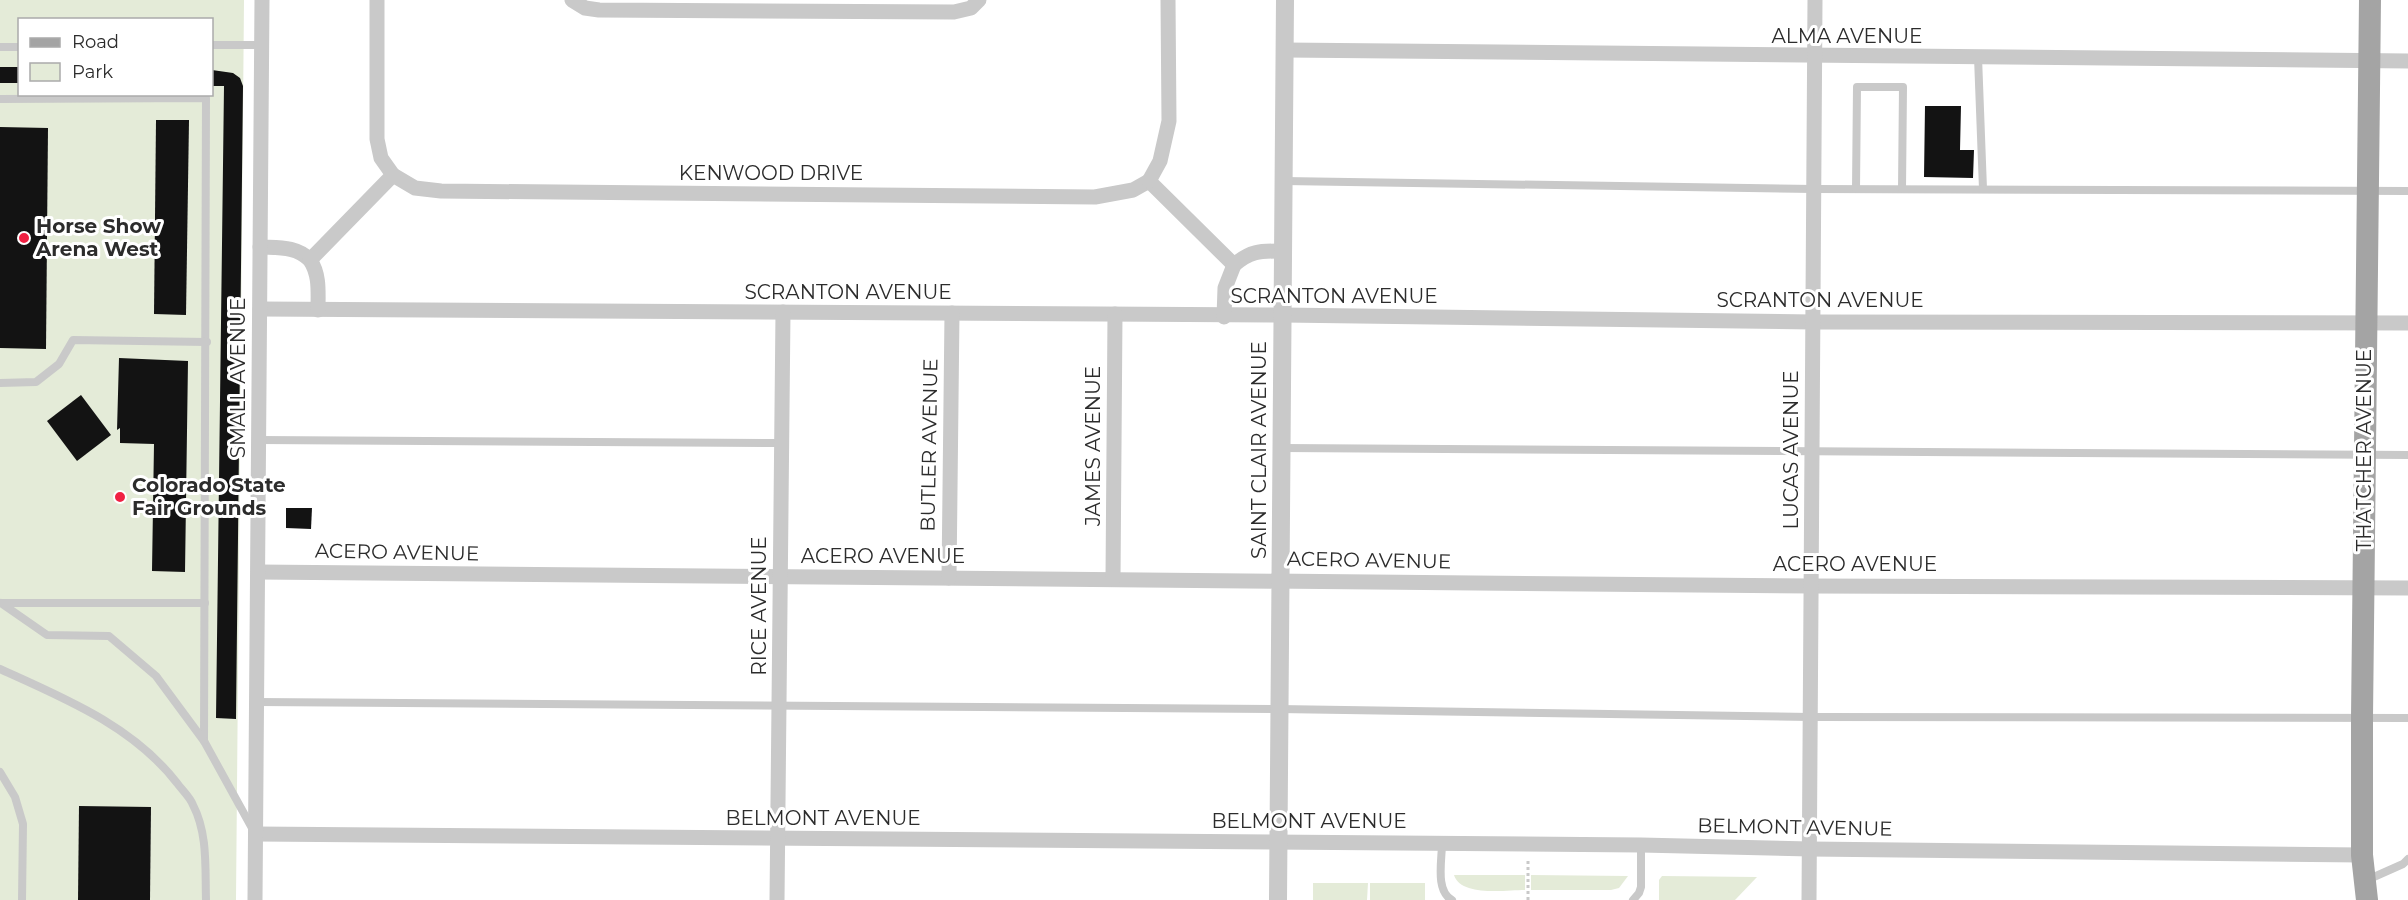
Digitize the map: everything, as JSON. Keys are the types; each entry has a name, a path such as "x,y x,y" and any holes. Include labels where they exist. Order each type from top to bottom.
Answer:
{"main road":[{"name":"THATCHER AVENUE","path":"2366,891 2362,855 2362,717 2370,0"}],"street":[{"name":"SMALL AVENUE","path":"255,900 262,0"},
{"path":"310,260 393,175 381,158 377,139 377,0"},
{"path":"572,0 585,8 599,10 942,12 971,8 980,0"},
{"path":"1168,0 1169,121 1160,162 1149,181 1234,265"},
{"name":"SAINT CLAIR AVENUE","path":"1278,900 1286,0"},
{"name":"LUCAS AVENUE","path":"1809,900 1815,0"},
{"name":"ALMA AVENUE","path":"1285,50 1814,57 2408,61"},
{"name":"KENWOOD DRIVE","path":"393,175 416,188 441,191 1071,197 1114,195 1133,190 1149,181"},
{"path":"260,247 303,252 315,267 318,279 318,310"},
{"path":"1224,317 1225,288 1234,265 1245,255 1255,252 1284,251"},
{"name":"SCRANTON AVENUE","path":"260,309 1115,314 1224,317 1283,315 1813,322 2408,323"},
{"name":"RICE AVENUE","path":"777,900 783,312"},
{"name":"BUTLER AVENUE","path":"949,578 952,313"},
{"name":"JAMES AVENUE","path":"1113,579 1115,314"},
{"name":"ACERO AVENUE","path":"258,572 2408,588"},
{"name":"BELMONT AVENUE","path":"256,834 1442,843 2362,855"}],"lane":[{"path":"213,45 262,45"},
{"path":"0,47 18,47"},
{"path":"1977,57 1983,189"},
{"path":"1856,189 1857,87 1903,87 1902,189"},
{"path":"0,99 206,98 204,741"},
{"path":"1284,181 1814,189 2408,191"},
{"path":"0,383 36,382 58,364 73,340 207,342"},
{"path":"259,440 783,443"},
{"path":"1282,448 2408,455"},
{"path":"0,603 205,603"},
{"path":"0,603 47,635 109,636 156,676 204,741 256,834"},
{"path":"0,669 75,704 136,741 164,766 193,804 205,843 206,900"},
{"path":"257,702 1280,709 1810,717 2408,718"},
{"path":"0,772 15,797 23,824 22,900"},
{"path":"1442,843 1442,888 1447,897 1452,900"},
{"path":"1633,900 1641,887 1641,845"},
{"path":"2366,891 2408,858"}],"path":[{"path":"1528,844 1528,900"}],"green space":[{"name":"Colorado State Fair Grounds","path":"0,0 244,0 236,900 0,900"},
{"path":"1454,875 1525,875 1525,890 1474,889 1465,887"},
{"path":"1531,875 1628,876 1619,888 1611,890 1531,890"},
{"path":"1662,876 1757,877 1735,900 1659,900 1659,880"},
{"path":"1313,883 1368,883 1367,900 1313,900"},
{"path":"1370,883 1425,883 1425,900 1370,900"}],"building":[{"path":"0,67 18,67 18,83 0,83"},
{"path":"213,70 233,73 240,78 243,86 236,719 216,718 224,86 213,86"},
{"path":"1925,106 1961,106 1960,150 1974,150 1973,178 1924,177"},
{"path":"156,120 189,120 186,315 154,314"},
{"name":"Horse Show Arena West","path":"0,127 48,128 46,349 0,348"},
{"path":"119,358 188,361 185,572 152,571 154,444 120,443 120,428 117,430"},
{"path":"81,395 111,435 77,461 47,421"},
{"path":"286,508 312,508 311,529 286,528"},
{"path":"79,806 151,807 150,900 78,900"}],"place":[{"name":"Horse Show Arena West","path":"24,238"},
{"name":"Colorado State Fair Grounds","path":"120,497"}]}
